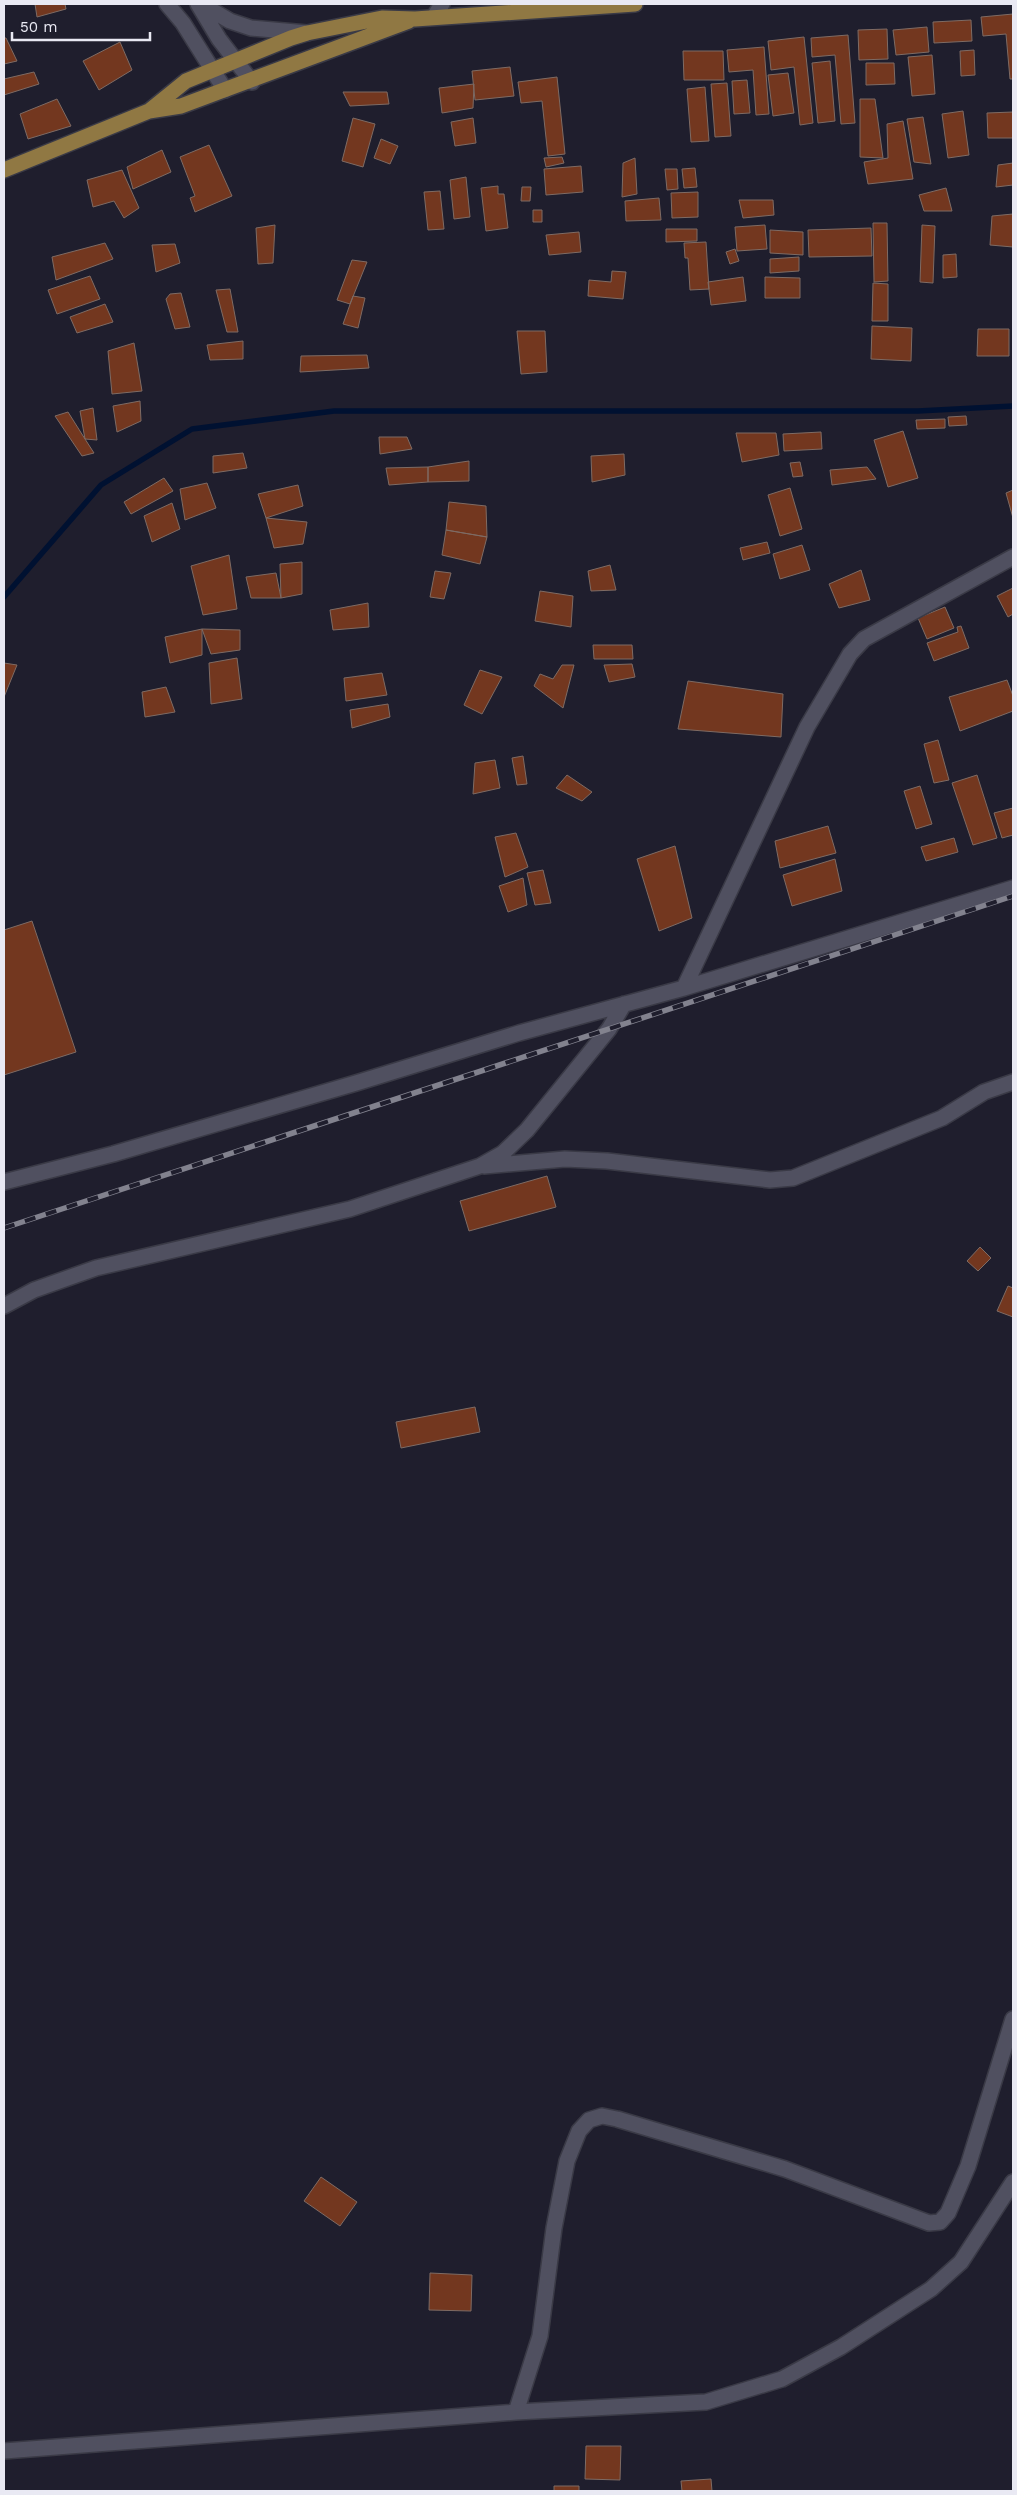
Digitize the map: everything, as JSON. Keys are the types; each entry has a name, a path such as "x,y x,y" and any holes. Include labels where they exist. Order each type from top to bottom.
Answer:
{"main road":[{"path":"149,111 186,81 234,60 307,33 382,18 415,19 635,4"},
{"path":"4,170 149,111 181,106 252,82 299,61 415,19"}],"street":[{"path":"167,4 183,23 226,90"},
{"path":"200,4 230,21 251,28 307,33"},
{"path":"200,4 234,60 252,82"},
{"path":"434,17 442,4"},
{"path":"684,988 807,727 850,654 864,639 1013,557"},
{"path":"4,1182 122,1152 520,1033 684,988 1013,888"},
{"path":"4,1306 34,1290 96,1268 350,1209 480,1166 503,1153 527,1130 610,1029 624,1004"},
{"path":"480,1166 565,1160 607,1161 770,1180 793,1178 942,1118 984,1092 1013,1082"},
{"path":"516,2412 540,2336 554,2228 568,2161 579,2131 589,2120 602,2116 617,2119 785,2169 930,2223 940,2222 948,2213 968,2166 1013,2018"},
{"path":"4,2451 516,2412 706,2402 782,2379 841,2347 932,2289 961,2262 1013,2182"}],"building":[{"path":"35,4 65,4 66,9 37,17"},
{"path":"1013,14 1013,79 1010,79 1006,34 983,36 981,17"},
{"path":"971,20 972,41 934,43 933,22"},
{"path":"927,27 929,52 896,55 893,30"},
{"path":"887,29 888,59 859,60 858,30"},
{"path":"848,35 855,123 841,124 835,55 812,57 811,38"},
{"path":"804,37 813,123 800,125 794,67 771,70 768,41"},
{"path":"4,38 6,38 17,61 4,64"},
{"path":"120,42 132,70 99,90 83,61"},
{"path":"764,47 769,114 756,115 753,70 729,72 727,50"},
{"path":"974,50 975,75 961,76 960,51"},
{"path":"683,51 723,51 724,80 684,80"},
{"path":"932,55 935,94 912,96 908,57"},
{"path":"830,61 835,121 818,123 812,63"},
{"path":"866,63 894,63 895,84 866,85"},
{"path":"510,67 514,96 475,100 472,71"},
{"path":"34,72 39,84 4,95 4,79"},
{"path":"788,73 794,113 773,116 768,75"},
{"path":"557,77 565,154 548,156 542,101 521,103 518,82"},
{"path":"747,80 750,113 734,114 732,81"},
{"path":"727,83 731,136 715,137 711,84"},
{"path":"474,84 473,108 442,113 439,88"},
{"path":"705,87 709,141 691,142 687,89"},
{"path":"343,92 387,92 389,104 350,106"},
{"path":"57,99 71,126 28,139 20,114"},
{"path":"860,99 875,99 883,158 860,157"},
{"path":"963,111 969,155 948,158 942,114"},
{"path":"1013,112 1013,138 988,138 987,113"},
{"path":"923,117 931,164 914,162 907,119"},
{"path":"353,118 375,124 363,167 342,161"},
{"path":"473,118 476,143 455,146 451,122"},
{"path":"903,121 913,179 868,184 864,162 888,158 887,124"},
{"path":"381,139 398,146 390,164 374,158"},
{"path":"209,145 232,196 195,212 190,198 195,196 180,157"},
{"path":"162,150 171,172 133,189 127,167"},
{"path":"562,157 564,163 546,167 544,158"},
{"path":"635,158 637,194 622,197 623,163"},
{"path":"1013,163 1013,185 996,187 998,165"},
{"path":"581,166 583,192 546,195 544,169"},
{"path":"695,168 697,187 684,188 682,169"},
{"path":"665,169 677,169 678,189 667,190"},
{"path":"122,170 139,208 124,218 114,201 93,207 87,180"},
{"path":"466,177 470,217 454,219 450,180"},
{"path":"498,186 498,194 504,194 508,228 486,231 481,188"},
{"path":"522,187 531,187 530,201 521,201"},
{"path":"946,188 952,211 924,211 919,195"},
{"path":"440,191 444,229 428,230 424,192"},
{"path":"698,192 698,217 672,218 671,193"},
{"path":"659,198 661,220 626,221 625,201"},
{"path":"739,200 773,200 774,215 743,218"},
{"path":"533,210 542,210 542,222 533,222"},
{"path":"1013,214 1013,247 990,245 992,216"},
{"path":"873,223 887,223 888,281 874,282"},
{"path":"275,225 273,263 258,264 256,228"},
{"path":"765,225 767,249 737,251 735,227"},
{"path":"922,225 935,226 933,283 920,282"},
{"path":"871,228 872,256 809,257 808,230"},
{"path":"666,229 697,229 697,241 666,242"},
{"path":"770,230 803,232 803,255 770,253"},
{"path":"579,232 581,252 549,255 546,235"},
{"path":"706,242 709,289 690,290 688,258 685,258 684,243"},
{"path":"105,243 113,259 56,280 52,257"},
{"path":"175,244 180,263 156,272 152,245"},
{"path":"735,249 739,261 730,264 726,252"},
{"path":"956,254 957,277 943,278 943,255"},
{"path":"799,257 799,271 770,273 770,259"},
{"path":"352,260 367,262 350,304 337,300"},
{"path":"612,271 626,272 623,299 588,296 589,280 611,282"},
{"path":"90,276 100,299 57,314 48,290"},
{"path":"743,277 746,301 711,305 708,282"},
{"path":"765,277 800,278 800,298 765,298"},
{"path":"873,283 888,284 888,321 872,321"},
{"path":"230,289 238,332 227,332 216,290"},
{"path":"181,293 190,327 175,329 166,299 170,294"},
{"path":"353,296 365,298 358,328 343,324"},
{"path":"105,304 113,322 77,333 70,317"},
{"path":"872,326 912,328 911,361 871,359"},
{"path":"978,329 1009,329 1009,356 977,356"},
{"path":"517,331 545,331 547,372 521,374"},
{"path":"243,341 243,359 210,360 207,345"},
{"path":"134,343 142,391 112,394 108,351"},
{"path":"367,355 369,368 300,372 301,356"},
{"path":"140,401 141,421 117,432 113,406"},
{"path":"93,408 97,440 85,439 80,411"},
{"path":"68,412 94,453 82,456 55,416"},
{"path":"966,416 967,425 949,426 948,417"},
{"path":"945,419 945,428 917,429 916,420"},
{"path":"903,431 918,478 888,487 874,440"},
{"path":"821,432 822,449 784,451 783,434"},
{"path":"736,433 776,433 779,455 742,462"},
{"path":"379,437 407,437 412,449 380,454"},
{"path":"243,453 247,468 213,473 213,456"},
{"path":"624,454 625,475 592,482 591,456"},
{"path":"469,461 469,481 428,482 428,467"},
{"path":"800,462 803,476 793,477 790,463"},
{"path":"428,467 428,482 389,485 386,468"},
{"path":"867,467 876,479 832,485 830,470"},
{"path":"164,478 173,491 131,514 124,502"},
{"path":"207,483 216,508 185,520 180,489"},
{"path":"298,485 303,506 266,518 258,494"},
{"path":"790,488 802,529 780,536 768,495"},
{"path":"1013,490 1013,518 1006,493"},
{"path":"449,502 486,506 487,537 446,530"},
{"path":"172,503 180,529 152,542 144,516"},
{"path":"266,518 307,522 303,544 274,548"},
{"path":"446,530 487,537 480,564 442,555"},
{"path":"767,542 770,553 743,560 740,548"},
{"path":"802,545 810,570 780,579 773,554"},
{"path":"229,555 237,609 203,615 191,566"},
{"path":"302,562 302,594 281,598 280,564"},
{"path":"610,565 616,590 591,591 588,571"},
{"path":"861,570 870,600 839,608 829,584"},
{"path":"435,571 451,573 444,599 430,597"},
{"path":"276,573 281,598 251,598 246,577"},
{"path":"1013,588 1013,614 1008,617 997,596"},
{"path":"540,591 573,596 571,627 535,621"},
{"path":"368,603 369,627 333,630 330,610"},
{"path":"945,607 954,628 927,639 918,618"},
{"path":"961,626 969,648 934,661 927,643 958,632 957,627"},
{"path":"202,629 240,630 240,650 211,654"},
{"path":"202,629 202,655 170,663 165,637"},
{"path":"593,645 632,645 633,659 594,659"},
{"path":"237,658 242,699 211,704 209,663"},
{"path":"4,663 17,665 4,697"},
{"path":"632,664 635,677 609,682 604,665"},
{"path":"562,665 574,665 563,708 534,686 540,674 553,679"},
{"path":"480,670 502,677 482,714 464,705"},
{"path":"382,673 387,695 346,701 344,678"},
{"path":"1007,680 1013,696 1013,711 960,731 949,697"},
{"path":"688,681 783,694 781,737 678,729"},
{"path":"166,687 175,712 145,717 142,692"},
{"path":"388,704 390,717 352,728 350,710"},
{"path":"938,740 949,780 934,783 924,744"},
{"path":"523,756 527,784 517,785 512,758"},
{"path":"495,760 500,788 473,794 475,763"},
{"path":"567,775 592,792 582,801 556,788"},
{"path":"977,775 997,838 973,845 952,783"},
{"path":"920,786 932,824 916,829 904,791"},
{"path":"1013,808 1013,835 1002,838 994,813"},
{"path":"828,826 836,853 780,868 775,841"},
{"path":"516,833 528,867 505,877 495,837"},
{"path":"954,838 958,852 926,861 921,847"},
{"path":"675,846 692,918 659,931 637,859"},
{"path":"835,859 842,891 792,906 783,875"},
{"path":"543,870 551,903 535,905 527,873"},
{"path":"523,878 527,905 508,912 499,886"},
{"path":"32,921 76,1052 4,1075 4,930"},
{"path":"547,1176 556,1207 469,1231 460,1201"},
{"path":"980,1247 991,1258 978,1271 967,1261"},
{"path":"1008,1286 1013,1288 1013,1317 997,1311"},
{"path":"475,1407 480,1432 401,1448 396,1422"},
{"path":"321,2177 357,2202 340,2226 304,2201"},
{"path":"430,2273 472,2275 471,2311 429,2310"},
{"path":"586,2446 621,2446 620,2480 585,2479"},
{"path":"711,2479 712,2491 682,2491 681,2481"},
{"path":"554,2486 579,2486 579,2491 554,2491"}],"waterway":[{"path":"4,597 101,485 192,429 334,411 918,411 1013,406"}],"railway":[{"path":"4,1228 1013,896"}]}
